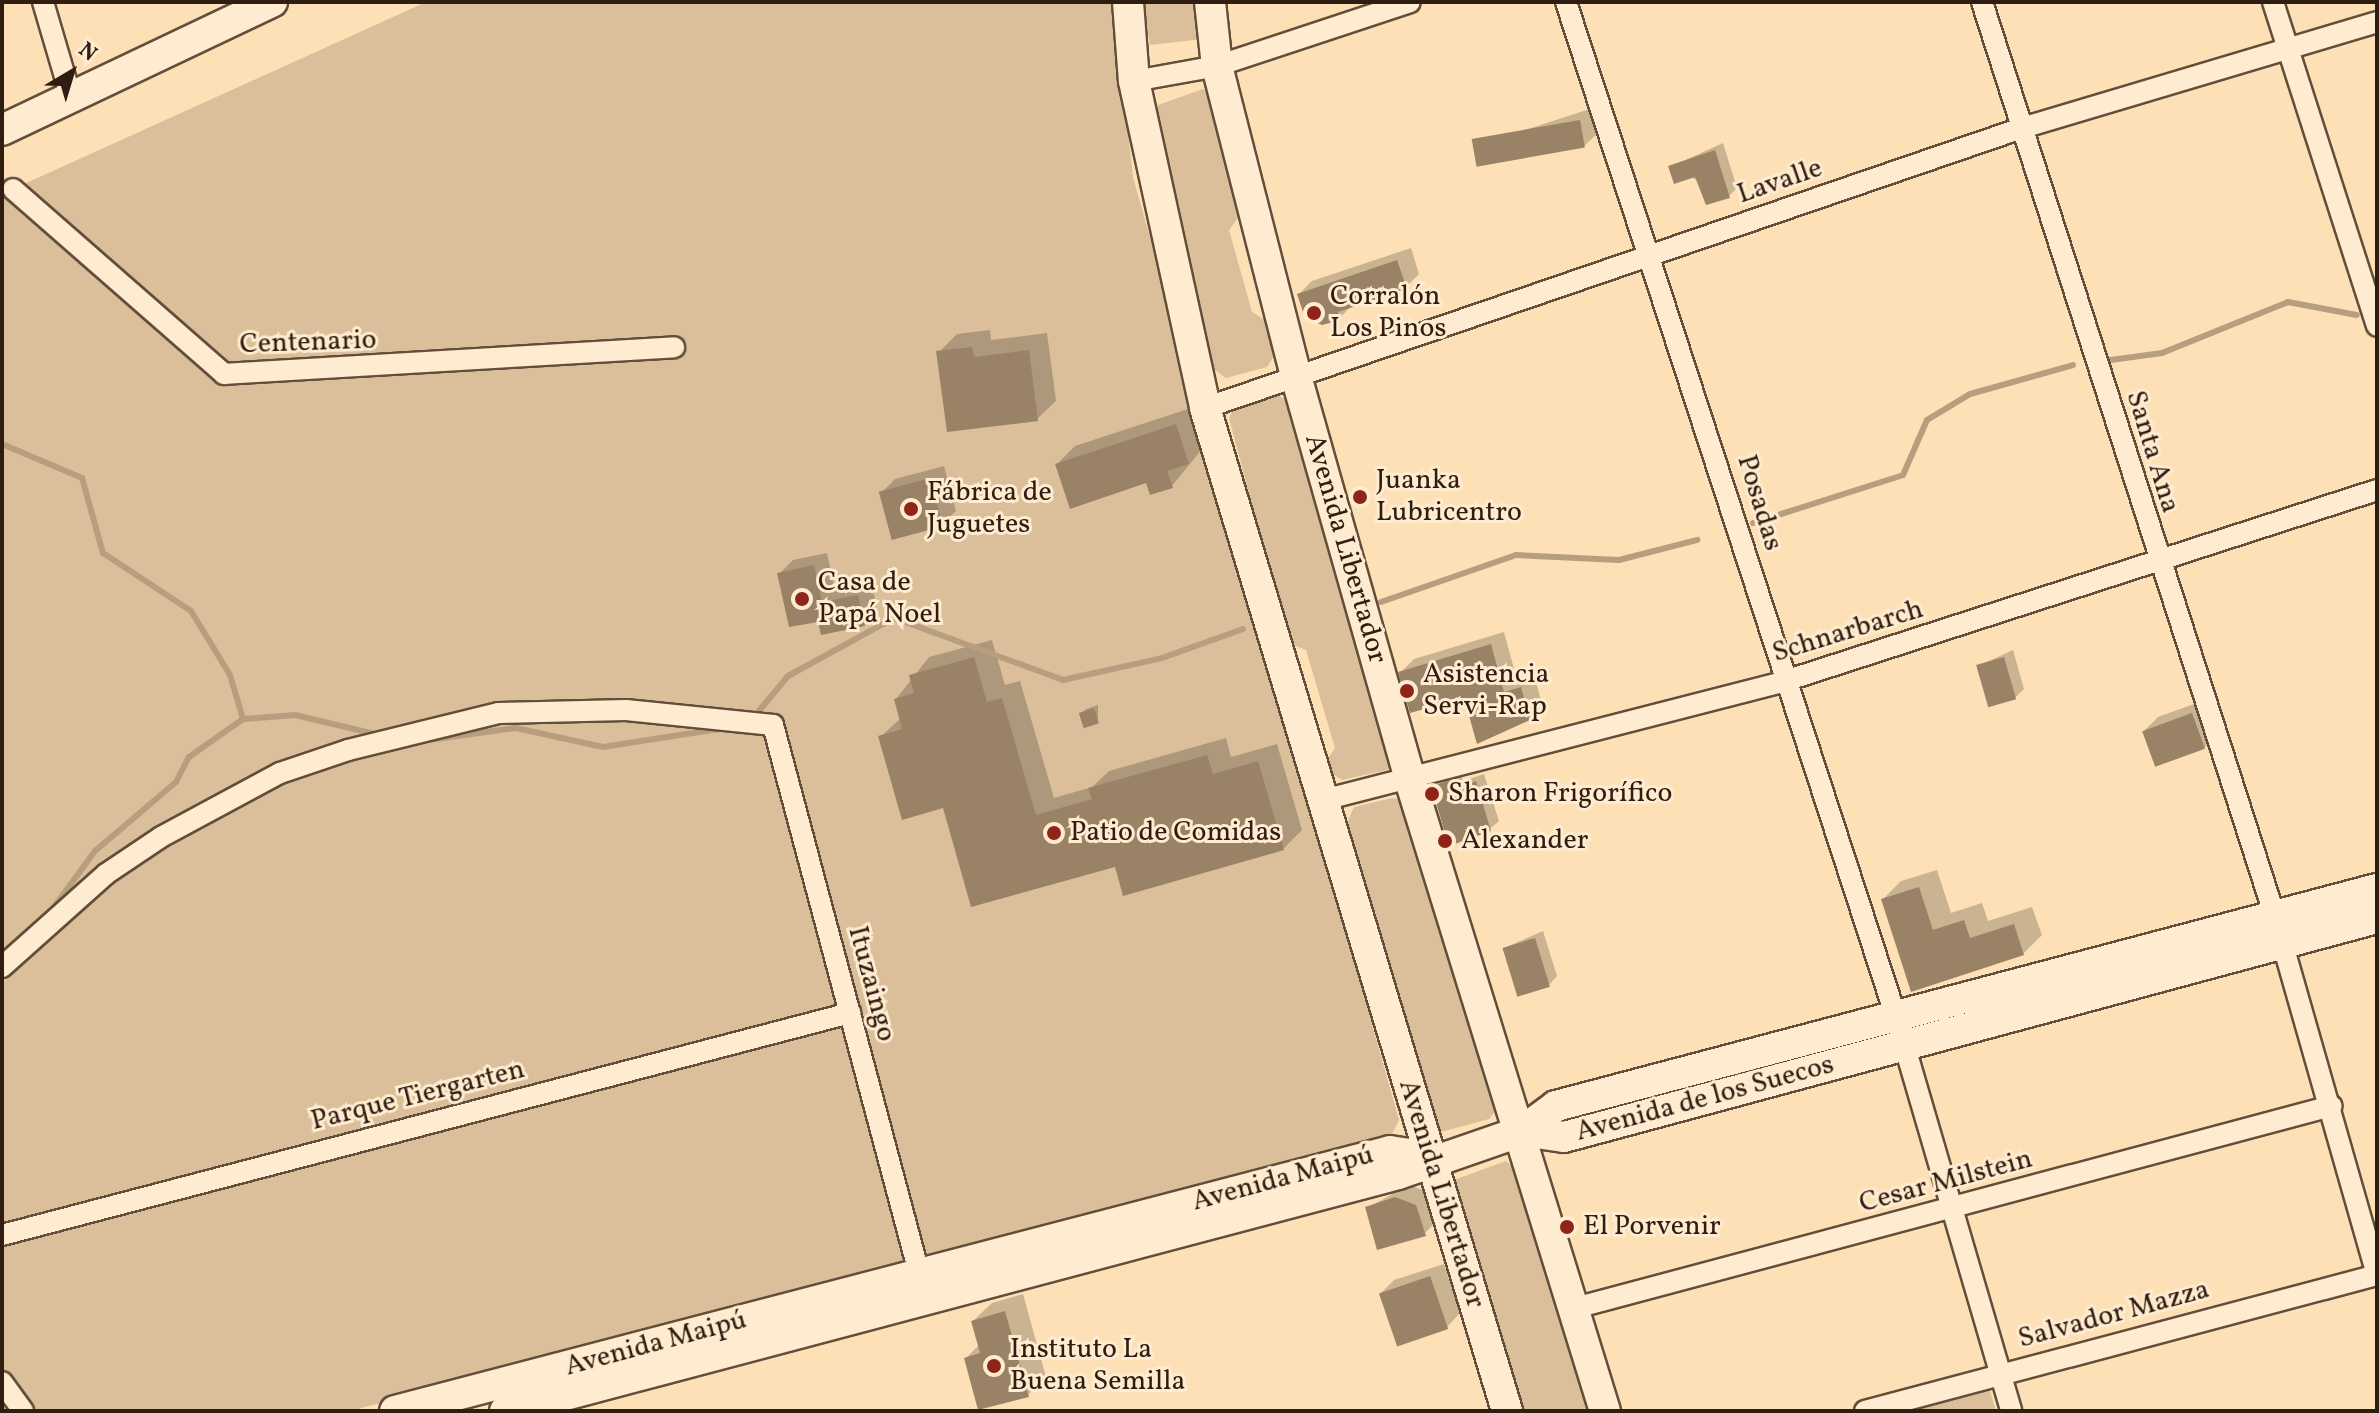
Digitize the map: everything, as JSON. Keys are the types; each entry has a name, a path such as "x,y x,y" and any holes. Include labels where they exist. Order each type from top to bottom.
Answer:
{"main road":[{"path":"2,130 272,2"},
{"name":"Avenida Libertador","path":"1128,2 1134,81 1205,408 1327,799 1429,1157 1507,1411"},
{"name":"Avenida Libertador","path":"1210,2 1217,66 1296,376 1410,780 1522,1131 1605,1411"},
{"name":"Avenida de los Suecos","path":"2278,931 2377,889"},
{"name":"Avenida de los Suecos","path":"1522,1131 1564,1137 1901,1033 2278,931 2377,918"},
{"path":"1429,1157 1522,1131"},
{"name":"Avenida Maipú","path":"395,1411 453,1404 1390,1151 1429,1157"},
{"name":"Avenida Maipú","path":"505,1411 1398,1174 1429,1157"}],"street":[{"path":"43,2 71,97"},
{"path":"1134,81 1217,66 1410,2"},
{"name":"Posadas","path":"1566,2 1653,256 1785,681 1901,1033 2011,1411"},
{"name":"Santa Ana","path":"1982,2 2158,564 2278,931 2331,1106 2377,1275"},
{"path":"2273,2 2377,326"},
{"name":"Lavalle","path":"1205,408 2022,128 2377,22"},
{"name":"Centenario","path":"13,189 224,374 674,347"},
{"name":"Schnarbarch","path":"1327,799 1785,681 2158,564 2377,490"},
{"name":"Ituzaingo","path":"2,967 106,874 161,837 280,773 348,750 499,713 626,710 773,725 915,1258"},
{"name":"Parque Tiergarten","path":"2,1235 850,1013"},
{"name":"Cesar Milstein","path":"1575,1308 2331,1106"},
{"name":"Salvador Mazza","path":"1865,1411 2377,1275"},
{"path":"2,1382 23,1411"}],"shaded area":[{"path":"426,2 1113,2 1133,177 1399,1120 1391,1136 350,1411 2,1411 2,194"},
{"path":"1143,2 1202,2 1203,39 1150,45"},
{"path":"1203,89 1214,99 1238,218 1229,230 1252,312 1268,322 1276,353 1267,367 1226,378 1212,368 1152,119 1158,105"},
{"path":"1276,393 1292,405 1393,765 1387,770 1342,780 1329,772 1326,761 1335,748 1306,650 1289,643 1229,418 1235,406"},
{"path":"1392,798 1403,800 1499,1107 1489,1119 1441,1132 1346,825 1354,807"},
{"path":"1506,1161 1519,1172 1589,1411 1517,1411 1451,1181"},
{"path":"1989,1388 1996,1411 1905,1411"}],"building":[{"path":"1580,120 1585,148 1477,167 1472,139"},
{"path":"1715,150 1730,198 1706,205 1695,177 1674,184 1668,166"},
{"path":"1397,260 1407,289 1338,312 1341,320 1322,325 1305,318 1297,294"},
{"path":"972,347 974,357 1029,350 1038,421 947,432 936,351"},
{"path":"1176,424 1189,464 1167,471 1173,488 1150,495 1146,483 1070,509 1055,464"},
{"name":"Fábrica de Juguetes","path":"930,478 943,526 892,540 879,492"},
{"name":"Casa de Papá Noel","path":"814,565 822,602 858,595 865,626 821,635 818,622 789,627 777,573"},
{"path":"1491,644 1504,692 1521,687 1530,720 1477,744 1464,698 1410,713 1398,672"},
{"path":"974,657 987,702 1002,698 1036,815 1092,799 1088,788 1207,755 1213,774 1258,761 1284,850 1123,896 1115,867 971,907 943,808 902,820 878,736 902,729 894,699 914,693 909,675"},
{"path":"2004,657 2016,699 1988,707 1976,665"},
{"path":"1094,708 1099,723 1084,728 1079,713"},
{"path":"2192,713 2205,749 2155,767 2142,731"},
{"path":"1452,780 1455,789 1476,781 1491,831 1449,846 1431,786"},
{"path":"1919,887 1933,930 1964,920 1970,938 2014,924 2024,955 1911,992 1881,899"},
{"path":"1535,938 1550,987 1517,997 1502,948"},
{"path":"1395,1197 1416,1205 1426,1236 1377,1250 1365,1207"},
{"path":"1430,1276 1448,1329 1397,1347 1379,1294"},
{"path":"1005,1311 1029,1397 978,1410 964,1358 980,1353 971,1321"}],"waterway":[{"path":"2103,361 2162,353 2288,302 2357,315"},
{"path":"1753,523 1903,475 1927,420 1970,394 2073,365"},
{"path":"2,444 82,478 103,553 191,611 230,675 243,719"},
{"path":"1381,602 1516,555 1619,560 1697,540"},
{"path":"753,718 788,676 894,618 1063,680 1162,658 1243,629"},
{"path":"49,914 95,851 176,782 189,757 243,719 295,715 379,735"},
{"path":"421,741 516,728 603,747 725,728"}],"place":[{"name":"Corralón Los Pinos","path":"1314,313"},
{"name":"Juanka Lubricentro","path":"1360,497"},
{"name":"Fábrica de Juguetes","path":"911,509"},
{"name":"Casa de Papá Noel","path":"802,599"},
{"name":"Asistencia Servi-Rap","path":"1407,691"},
{"name":"Sharon Frigorífico","path":"1432,794"},
{"name":"Patio de Comidas","path":"1054,833"},
{"name":"Alexander","path":"1445,841"},
{"name":"El Porvenir","path":"1567,1227"},
{"name":"Instituto La Buena Semilla","path":"994,1366"}]}
